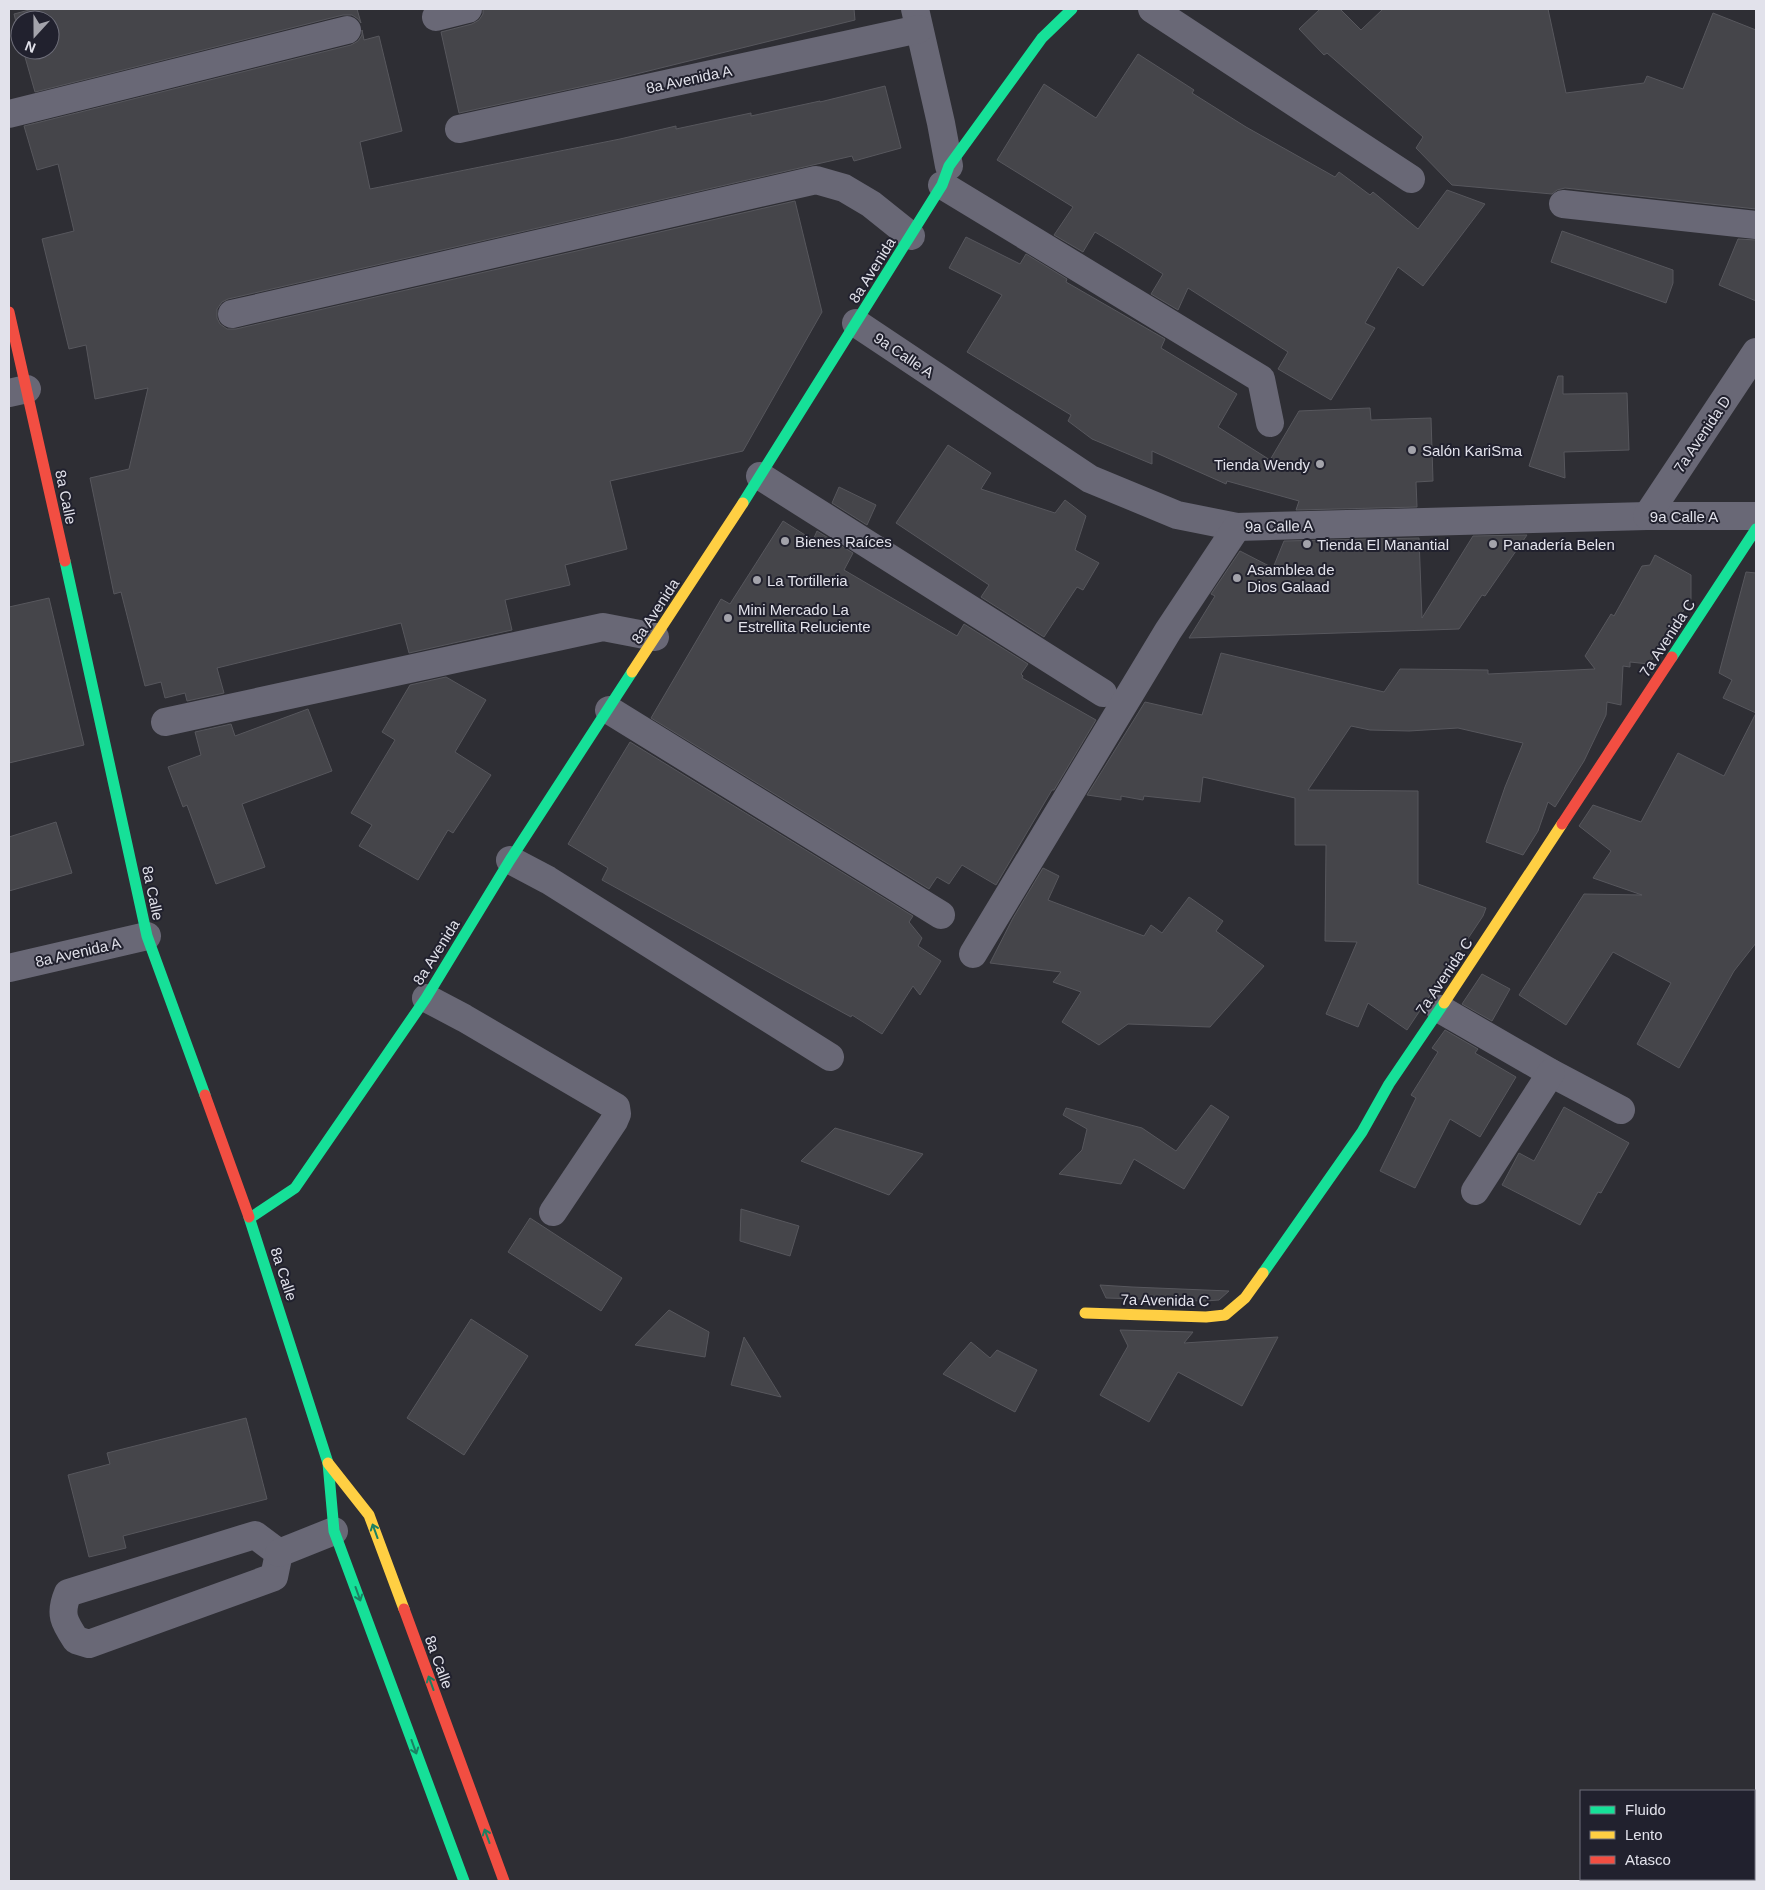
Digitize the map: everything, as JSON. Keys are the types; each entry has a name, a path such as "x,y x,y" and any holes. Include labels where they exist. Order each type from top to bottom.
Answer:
{"street":[{"path":"436,17 468,9"},
{"name":"8a Avenida","path":"250,1218 295,1188 426,998 510,860 760,476 911,236 945,175 1042,38 1072,9"},
{"path":"1152,9 1411,179"},
{"path":"917,19 942,124 945,175 1261,379 1270,423"},
{"name":"8a Avenida A","path":"458,129 917,19"},
{"path":"9,114 346,30"},
{"path":"232,314 816,180 844,188 871,204 911,236"},
{"path":"1563,204 1756,225"},
{"name":"8a Calle","path":"9,312 18,391 148,936 250,1218 328,1463 334,1532 464,1881"},
{"name":"9a Calle A","path":"856,323 1090,479 1177,514 1237,527 1647,516 1756,516"},
{"name":"7a Avenida D","path":"1647,516 1756,352"},
{"path":"760,476 1103,693"},
{"path":"973,954 1168,630 1237,527"},
{"name":"7a Avenida C","path":"1085,1313 1206,1317 1225,1315 1245,1298 1362,1132 1389,1084 1756,529"},
{"path":"164,722 603,627 655,637"},
{"path":"609,710 941,915"},
{"path":"510,860 548,880 830,1057"},
{"name":"8a Avenida A","path":"9,968 148,936"},
{"path":"426,998 464,1018 616,1107 617,1114 614,1121 553,1212"},
{"path":"1440,1009 1551,1073 1621,1110"},
{"path":"1475,1191 1551,1073"},
{"name":"8a Calle","path":"328,1463 369,1515 504,1881"},
{"path":"279,1553 334,1532"},
{"path":"255,1535 279,1553 274,1577 89,1644 76,1640 66,1625 62,1606 68,1593 255,1535"}],"building":[{"path":"357,9 361,23 352,15 343,15 35,92 26,60 60,60 60,10 29,10"},
{"path":"483,9 854,9 855,20 612,80 459,113 441,32 472,24 479,20 483,14"},
{"path":"1320,9 1340,9 1361,30 1383,9 1548,9 1566,93 1644,83 1647,76 1683,89 1713,13 1756,30 1756,209 1565,188 1557,190 1552,194 1452,185 1416,148 1423,137 1327,53 1324,55 1299,29"},
{"path":"362,30 364,40 379,36 402,131 360,142 370,189 676,126 676,129 751,113 751,116 885,86 901,148 854,161 852,156 228,299 222,302 217,309 217,318 220,324 227,329 236,329 795,201 822,312 743,451 610,481 627,549 565,565 570,585 505,600 512,630 409,653 401,623 217,668 224,693 187,701 185,693 165,698 161,682 145,686 121,592 114,594 90,478 129,469 148,388 95,399 86,345 69,349 42,239 74,231 58,164 37,170 24,126 351,45 358,41 362,35"},
{"path":"1138,54 1194,90 1192,93 1246,127 1335,177 1339,172 1370,195 1373,192 1418,229 1447,190 1485,204 1423,286 1398,267 1365,323 1375,328 1331,400 1278,369 1288,352 1188,288 1178,310 1151,294 1163,274 1095,232 1083,252 1054,235 1073,207 997,160 1044,84 1096,118"},
{"path":"1562,231 1673,270 1673,283 1666,303 1551,262"},
{"path":"966,237 1020,264 1026,254 1067,279 1066,282 1165,339 1161,348 1237,394 1218,427 1270,460 1299,411 1370,408 1371,420 1431,418 1433,481 1416,482 1417,507 1296,510 1299,501 1227,481 1226,484 1152,451 1152,464 1092,439 1068,421 1071,415 967,352 1002,295 949,268"},
{"path":"1738,239 1756,240 1756,301 1719,285"},
{"path":"1558,376 1563,376 1563,394 1627,393 1629,450 1564,452 1565,478 1529,466"},
{"path":"948,445 991,473 981,489 1055,513 1065,500 1086,516 1075,550 1099,563 1083,590 1077,587 1044,637 981,597 989,585 896,523"},
{"path":"839,487 876,505 867,525 832,503"},
{"path":"783,521 813,540 817,531 853,553 844,570 957,636 964,624 1028,664 1021,674 1022,678 1096,720 996,885 962,865 949,884 937,877 929,889 651,718 721,599 730,604"},
{"path":"1527,535 1485,596 1482,595 1459,629 1189,638 1215,596 1211,594 1240,551 1273,568 1284,541 1419,538 1422,618 1473,536"},
{"path":"1655,555 1691,575 1691,599 1649,664 1630,662 1630,667 1623,666 1621,705 1607,702 1606,715 1584,761 1555,807 1548,802 1538,831 1523,855 1486,842 1523,743 1458,728 1409,731 1370,730 1351,726 1308,790 1418,791 1418,884 1486,908 1483,916 1407,1030 1368,1003 1358,1027 1326,1014 1357,942 1325,941 1326,845 1295,845 1295,798 1203,777 1200,802 1144,796 1143,800 1121,796 1121,800 1087,795 1145,702 1202,715 1221,653 1384,692 1400,669 1488,670 1488,674 1595,669 1585,656 1611,614 1614,616 1642,566 1650,565"},
{"path":"1746,572 1756,573 1756,713 1723,698 1732,680 1719,673"},
{"path":"49,598 84,745 9,763 9,607"},
{"path":"446,677 486,700 455,752 491,775 453,833 448,830 418,880 359,846 372,825 351,813 395,740 382,732 410,685"},
{"path":"308,709 332,771 242,804 265,867 216,884 187,805 183,807 168,767 201,755 195,732 231,724 235,736"},
{"path":"1756,713 1756,943 1734,971 1679,1068 1637,1044 1671,983 1613,952 1566,1025 1519,995 1584,894 1642,895 1593,878 1611,851 1579,826 1593,805 1641,822 1678,753 1724,776"},
{"path":"630,742 913,916 909,922 922,938 918,946 941,961 920,995 913,986 882,1034 852,1015 851,1017 602,880 608,868 568,844"},
{"path":"56,822 72,873 9,891 9,837"},
{"path":"1043,868 1059,876 1048,900 1144,936 1151,925 1162,933 1189,897 1223,921 1216,931 1264,966 1210,1027 1128,1024 1099,1045 1062,1022 1081,992 1053,982 1061,972 990,963 1013,918"},
{"path":"1482,974 1510,989 1492,1021 1462,1004"},
{"path":"1445,1030 1478,1049 1475,1053 1516,1077 1480,1137 1450,1119 1415,1188 1380,1171 1416,1098 1411,1095 1438,1052 1432,1048"},
{"path":"1211,1105 1229,1117 1184,1189 1134,1159 1121,1184 1059,1174 1082,1150 1087,1129 1063,1115 1066,1108 1142,1128 1176,1151"},
{"path":"1564,1107 1629,1143 1601,1193 1598,1192 1580,1225 1502,1185 1519,1153 1534,1161"},
{"path":"835,1128 923,1154 889,1195 801,1161"},
{"path":"741,1209 799,1226 790,1256 740,1241"},
{"path":"530,1218 622,1278 601,1311 508,1252"},
{"path":"1100,1285 1229,1291 1219,1300 1205,1301 1106,1298"},
{"path":"669,1310 709,1332 705,1357 635,1345"},
{"path":"471,1319 528,1356 464,1455 407,1418"},
{"path":"1120,1330 1193,1332 1184,1343 1278,1337 1242,1406 1178,1372 1149,1422 1100,1395 1128,1346"},
{"path":"744,1337 781,1397 731,1385"},
{"path":"971,1342 990,1358 997,1350 1037,1370 1015,1412 943,1374"},
{"path":"246,1418 267,1499 123,1536 126,1548 89,1557 68,1475 110,1464 107,1453"}],"traffic: fast":[{"path":"743,503 942,185 949,166 1042,38 1072,9"},
{"path":"1672,657 1756,529"},
{"path":"65,561 147,936 205,1095"},
{"path":"250,1218 295,1188 426,998 510,860 632,672"},
{"path":"1263,1273 1362,1132 1389,1084 1444,1003"},
{"path":"249,1217 328,1463 334,1531 464,1881"}],"traffic: slow":[{"path":"632,672 743,503"},
{"path":"1444,1003 1562,824"},
{"path":"1085,1313 1206,1317 1225,1315 1245,1298 1263,1273"},
{"path":"328,1463 369,1515 404,1609"}],"traffic: jam":[{"path":"9,312 65,561"},
{"path":"1562,824 1672,657"},
{"path":"205,1095 249,1217"},
{"path":"404,1609 504,1881"}],"place":[{"name":"Salón KariSma","path":"1412,450"},
{"name":"Tienda Wendy","path":"1320,464"},
{"name":"Bienes Raíces","path":"785,541"},
{"name":"Tienda El Manantial","path":"1307,544"},
{"name":"Panadería Belen","path":"1493,544"},
{"name":"Asamblea de Dios Galaad","path":"1237,578"},
{"name":"La Tortilleria","path":"757,580"},
{"name":"Mini Mercado La Estrellita Reluciente","path":"728,618"}]}
